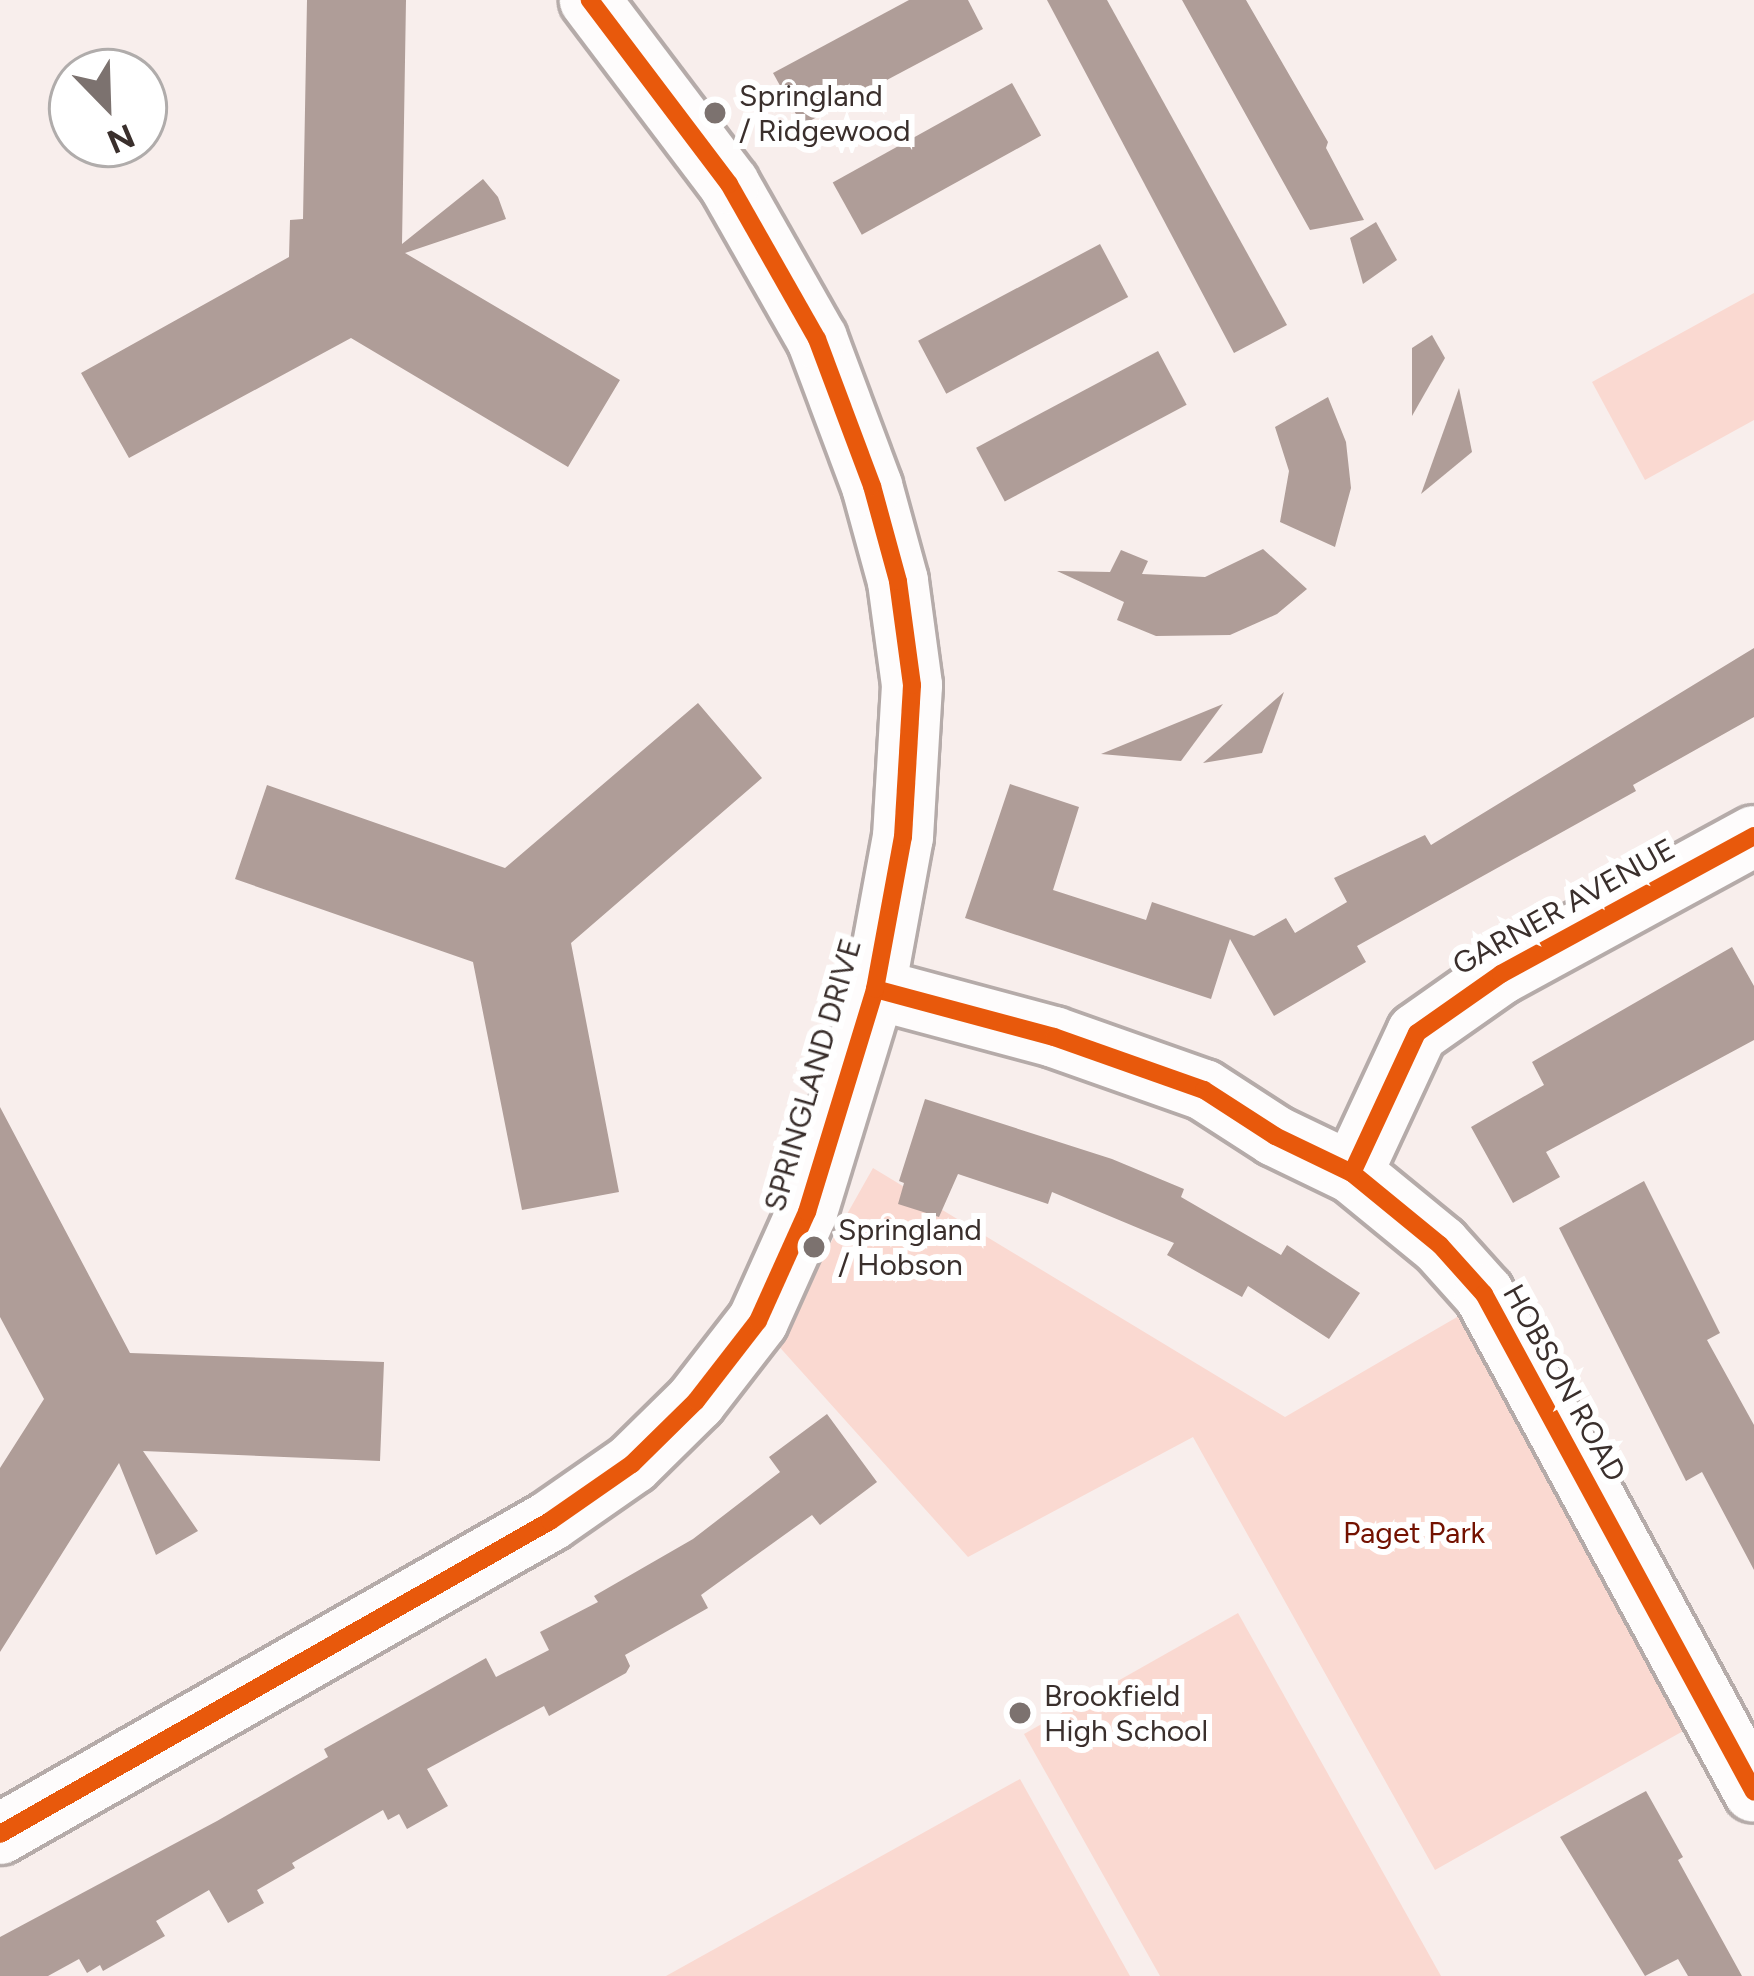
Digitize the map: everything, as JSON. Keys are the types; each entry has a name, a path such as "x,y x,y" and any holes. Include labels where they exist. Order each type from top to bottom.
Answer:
{"street":[{"name":"SPRINGLAND DRIVE","path":"0,1834 550,1520 632,1464 696,1401 758,1321 807,1212 875,989 903,837 912,685 887,537 817,339 729,184 620,8"},
{"name":"GARNER AVENUE","path":"1352,1173 1417,1034 1501,974 1754,836"},
{"name":"HOBSON ROAD","path":"875,989 1054,1037 1204,1090 1275,1136 1352,1173 1440,1245 1484,1294 1754,1792"}],"green space":[{"path":"1754,293 1754,420 1645,480 1592,382"},
{"name":"Paget Park","path":"873,1168 1285,1417 1464,1313 1685,1730 1435,1870 1193,1437 968,1557 775,1342"},
{"path":"1238,1613 1441,1976 1160,1976 1024,1734"},
{"path":"1020,1779 1130,1976 666,1976"}],"building":[{"path":"307,0 406,0 402,244 483,179 498,197 506,219 405,253 620,380 568,467 351,338 129,458 81,373 289,257 290,220 303,219"},
{"path":"909,0 968,0 983,29 802,125 773,73"},
{"path":"1047,0 1107,0 1287,325 1234,353"},
{"path":"1182,0 1246,0 1328,142 1326,148 1364,220 1310,230"},
{"path":"1012,83 1041,135 862,235 833,182"},
{"path":"1376,222 1397,260 1363,284 1350,238"},
{"path":"1100,244 1128,297 946,394 918,341"},
{"path":"1432,335 1445,358 1412,416 1412,348"},
{"path":"1158,351 1187,405 1005,502 976,448"},
{"path":"1459,388 1472,452 1421,494"},
{"path":"1328,397 1346,442 1351,488 1335,547 1280,522 1289,471 1275,427"},
{"path":"1263,549 1307,589 1277,614 1230,635 1156,636 1117,620 1124,602 1057,571 1110,572 1121,550 1148,561 1142,574 1205,577"},
{"path":"1754,648 1754,717 1633,785 1636,791 1357,946 1366,962 1274,1016 1230,939 1211,999 965,918 1010,784 1079,807 1053,890 1146,920 1152,902 1254,936 1286,918 1295,933 1347,902 1334,878 1425,835 1431,845"},
{"path":"1284,692 1262,753 1203,763"},
{"path":"698,703 762,778 571,943 619,1192 522,1210 473,962 235,879 267,785 505,868"},
{"path":"1223,704 1181,761 1101,754"},
{"path":"1732,947 1754,986 1754,1040 1546,1152 1560,1177 1513,1203 1471,1127 1544,1085 1532,1062"},
{"path":"925,1099 1112,1159 1184,1189 1181,1197 1281,1255 1287,1245 1360,1293 1329,1339 1248,1286 1242,1297 1167,1255 1174,1243 1052,1192 1048,1204 958,1174 939,1217 898,1204 904,1183 899,1181"},
{"path":"0,1107 130,1353 384,1362 380,1461 143,1451 198,1531 156,1555 119,1463 0,1652 0,1468 44,1399 0,1317"},
{"path":"1644,1181 1720,1333 1707,1340 1754,1425 1754,1570 1702,1472 1686,1481 1559,1228"},
{"path":"827,1414 877,1482 820,1525 812,1515 701,1595 708,1608 625,1655 630,1666 626,1673 549,1716 544,1706 427,1769 448,1806 407,1829 399,1814 388,1820 383,1810 292,1863 295,1868 257,1890 264,1903 228,1923 209,1890 156,1921 165,1936 103,1971 100,1965 87,1973 79,1959 48,1976 0,1976 0,1937 217,1821 328,1757 324,1749 486,1658 496,1677 549,1650 540,1632 598,1602 594,1596 693,1539 780,1472 769,1457"},
{"path":"1646,1791 1742,1976 1688,1976 1678,1959 1645,1976 1560,1837"}],"cycle path":[{"path":"0,1834 550,1521 632,1464 696,1401 758,1321 807,1212 875,989 903,837 912,685 898,581 872,486 817,339 729,184 590,0"},
{"path":"1352,1173 1417,1033 1501,974 1754,836"},
{"path":"875,989 1054,1037 1204,1090 1275,1136 1352,1173 1440,1245 1484,1294 1754,1792"}],"place":[{"name":"Springland / Ridgewood","path":"715,113"},
{"name":"Springland / Hobson","path":"814,1247"},
{"name":"Brookfield High School","path":"1020,1713"}]}
